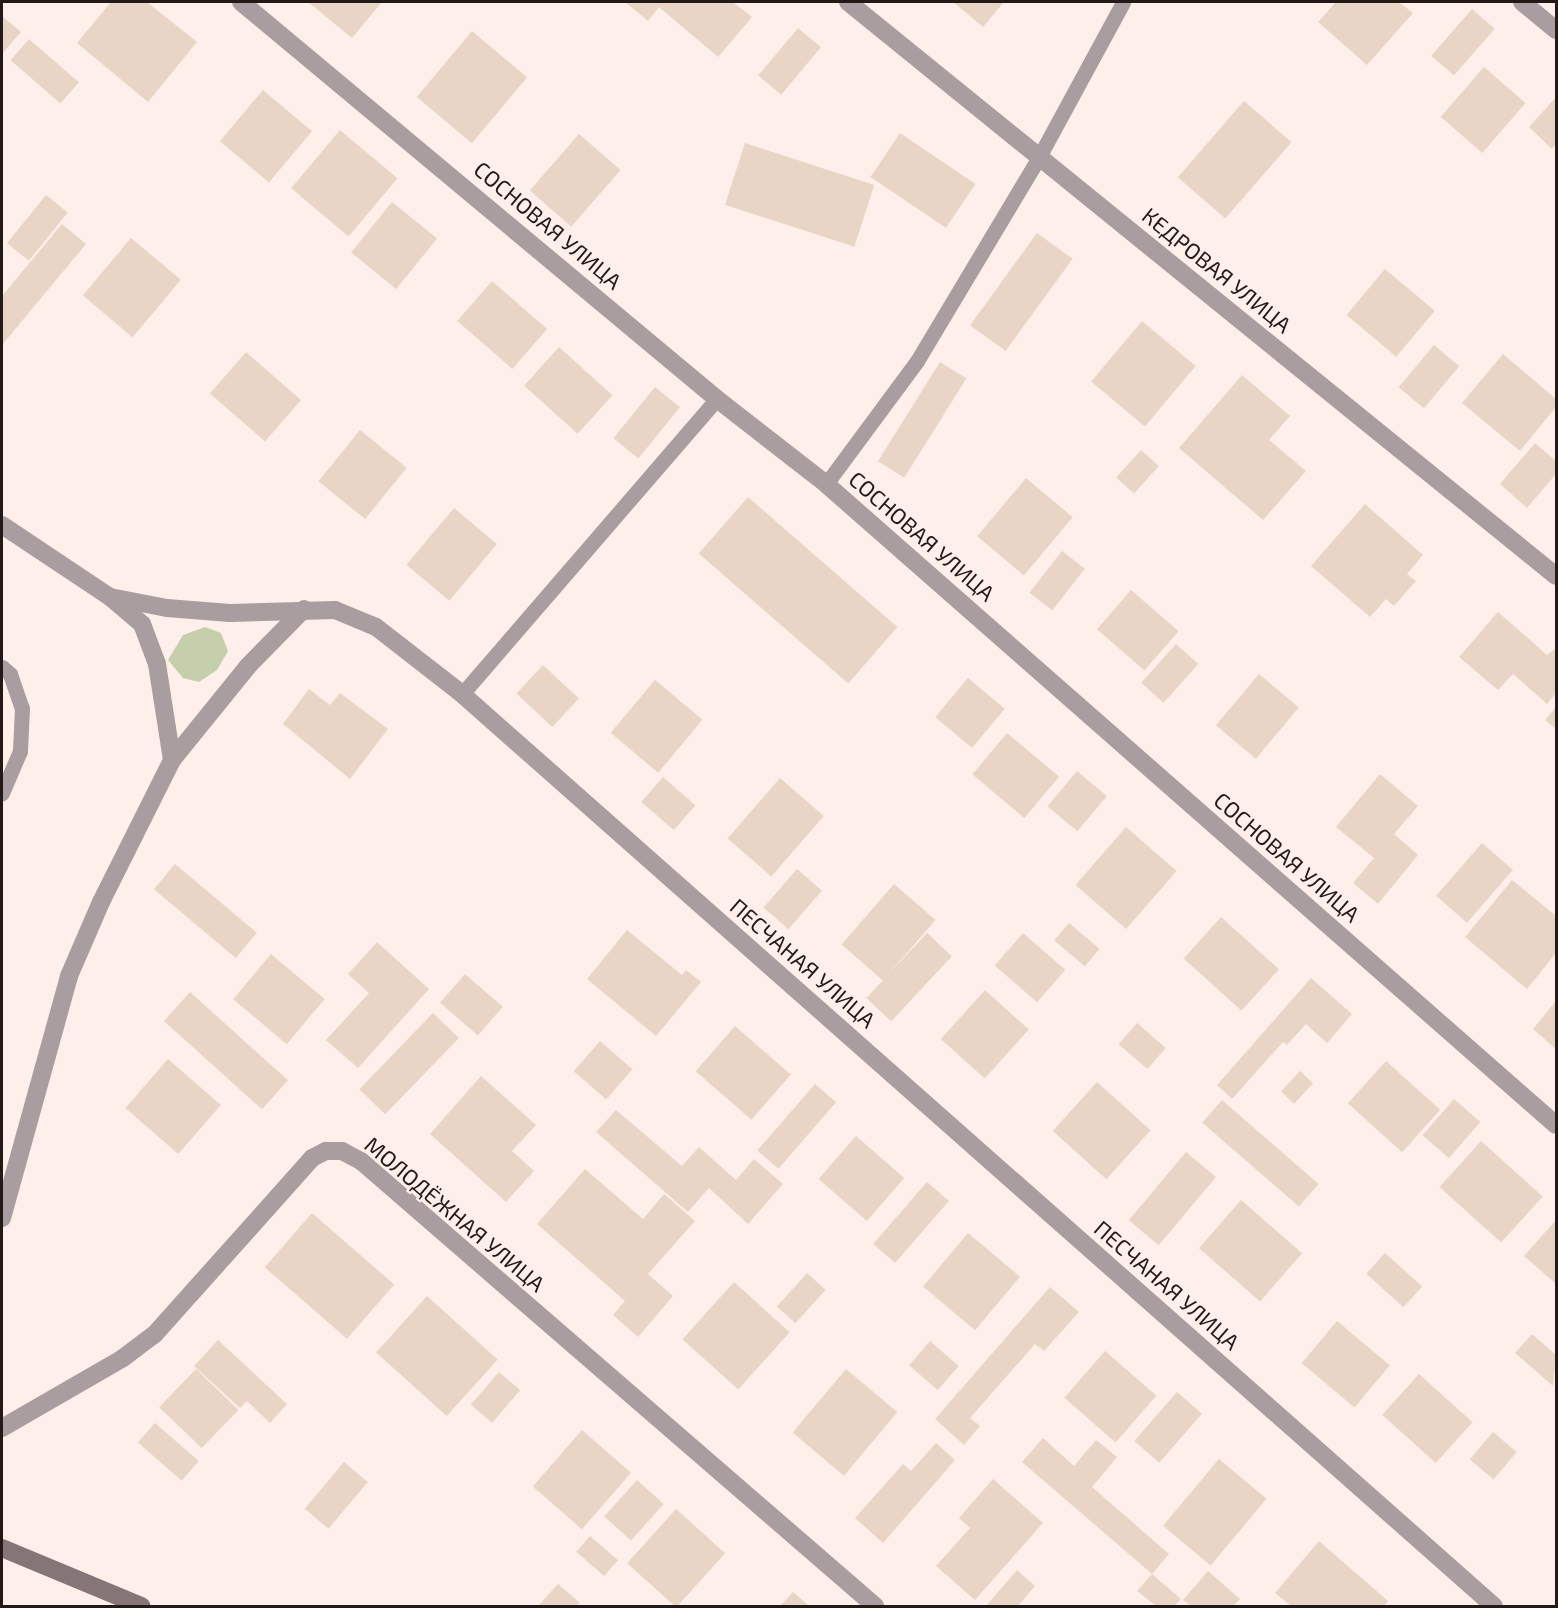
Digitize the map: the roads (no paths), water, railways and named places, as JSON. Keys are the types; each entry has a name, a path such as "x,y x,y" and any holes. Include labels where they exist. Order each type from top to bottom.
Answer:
{"main road":[{"path":"2,1548 141,1606"}],"street":[{"name":"СОСНОВАЯ УЛИЦА","path":"241,2 717,399 826,484 1557,1125"},
{"name":"КЕДРОВАЯ УЛИЦА","path":"848,2 1557,576"},
{"path":"1522,2 1557,30"},
{"name":"ПЕСЧАНАЯ УЛИЦА","path":"2,525 110,597 167,608 230,612 335,610 376,627 462,694 1494,1606"},
{"path":"110,597 142,624 158,664 172,760"},
{"path":"2,1218 69,976 101,902 172,760 248,666 304,609"},
{"name":"МОЛОДЁЖНАЯ УЛИЦА","path":"2,1428 123,1358 154,1335 312,1158 326,1151 342,1151 361,1161 875,1606"}],"lane":[{"path":"826,484 917,361 1040,157 1123,2"},
{"path":"462,694 717,399"},
{"path":"2,667 10,674 22,708 20,751 2,793"}]}
